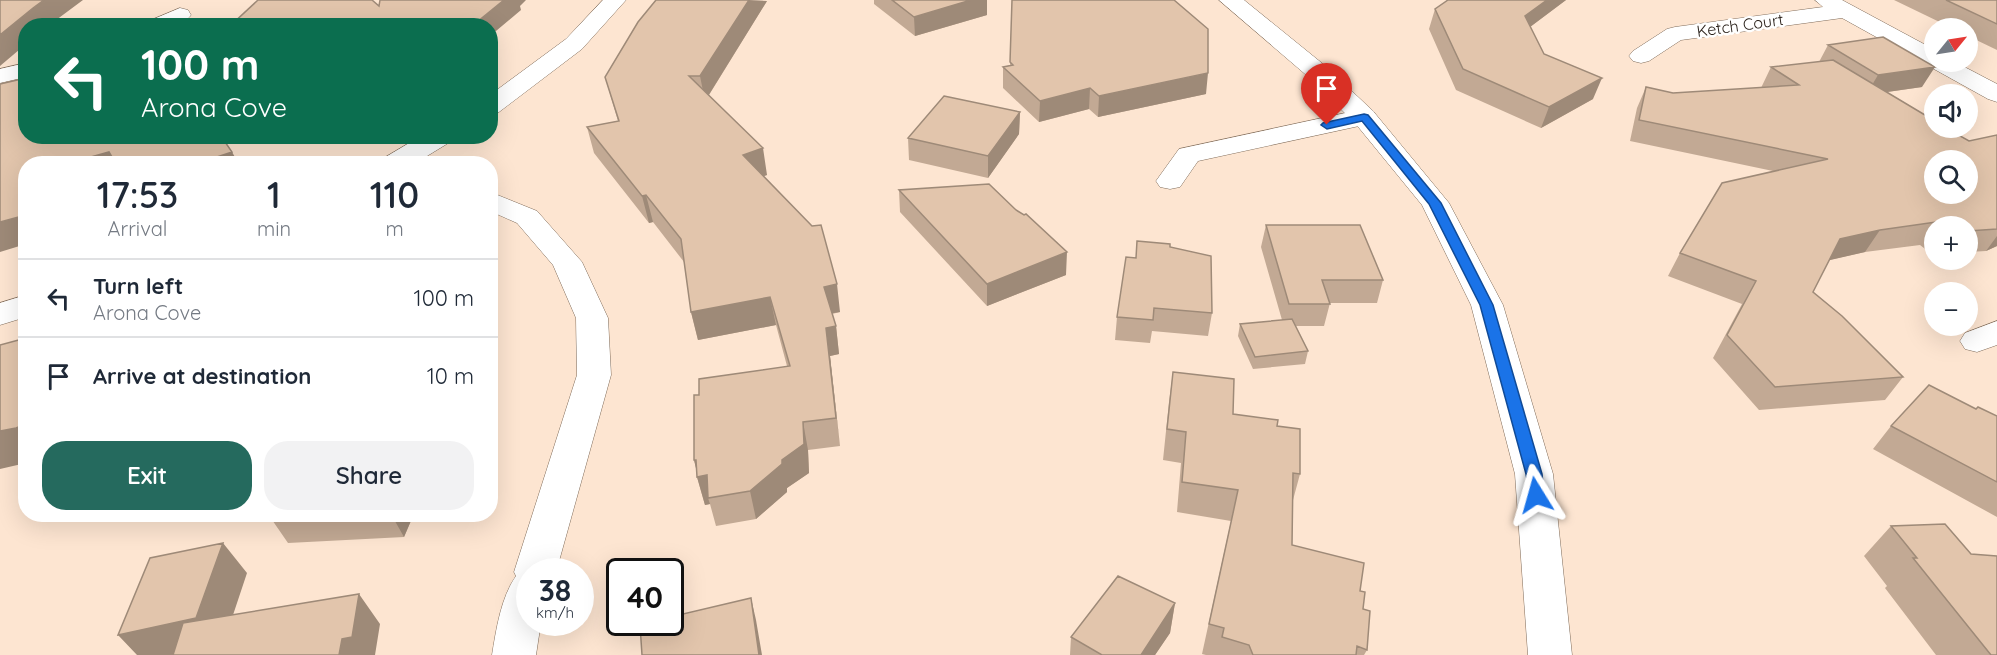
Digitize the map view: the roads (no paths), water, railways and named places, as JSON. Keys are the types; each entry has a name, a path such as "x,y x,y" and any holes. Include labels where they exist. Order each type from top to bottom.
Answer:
{"street":[{"path":"498,101 574,44 615,0"},
{"path":"1230,0 1314,69 1364,117 1435,203 1487,305 1534,474 1550,655"},
{"path":"1835,5 1924,54"},
{"name":"Ketch Court","path":"1641,56 1675,34 1835,5"},
{"path":"174,18 180,15"},
{"path":"0,76 18,72"},
{"path":"1956,72 1997,94"},
{"path":"1170,181 1188,155 1364,117"},
{"path":"411,156 429,144"},
{"path":"498,204 527,217 567,262 592,318 594,375 539,558"},
{"path":"0,314 18,308"},
{"path":"514,655 517,636"}]}
